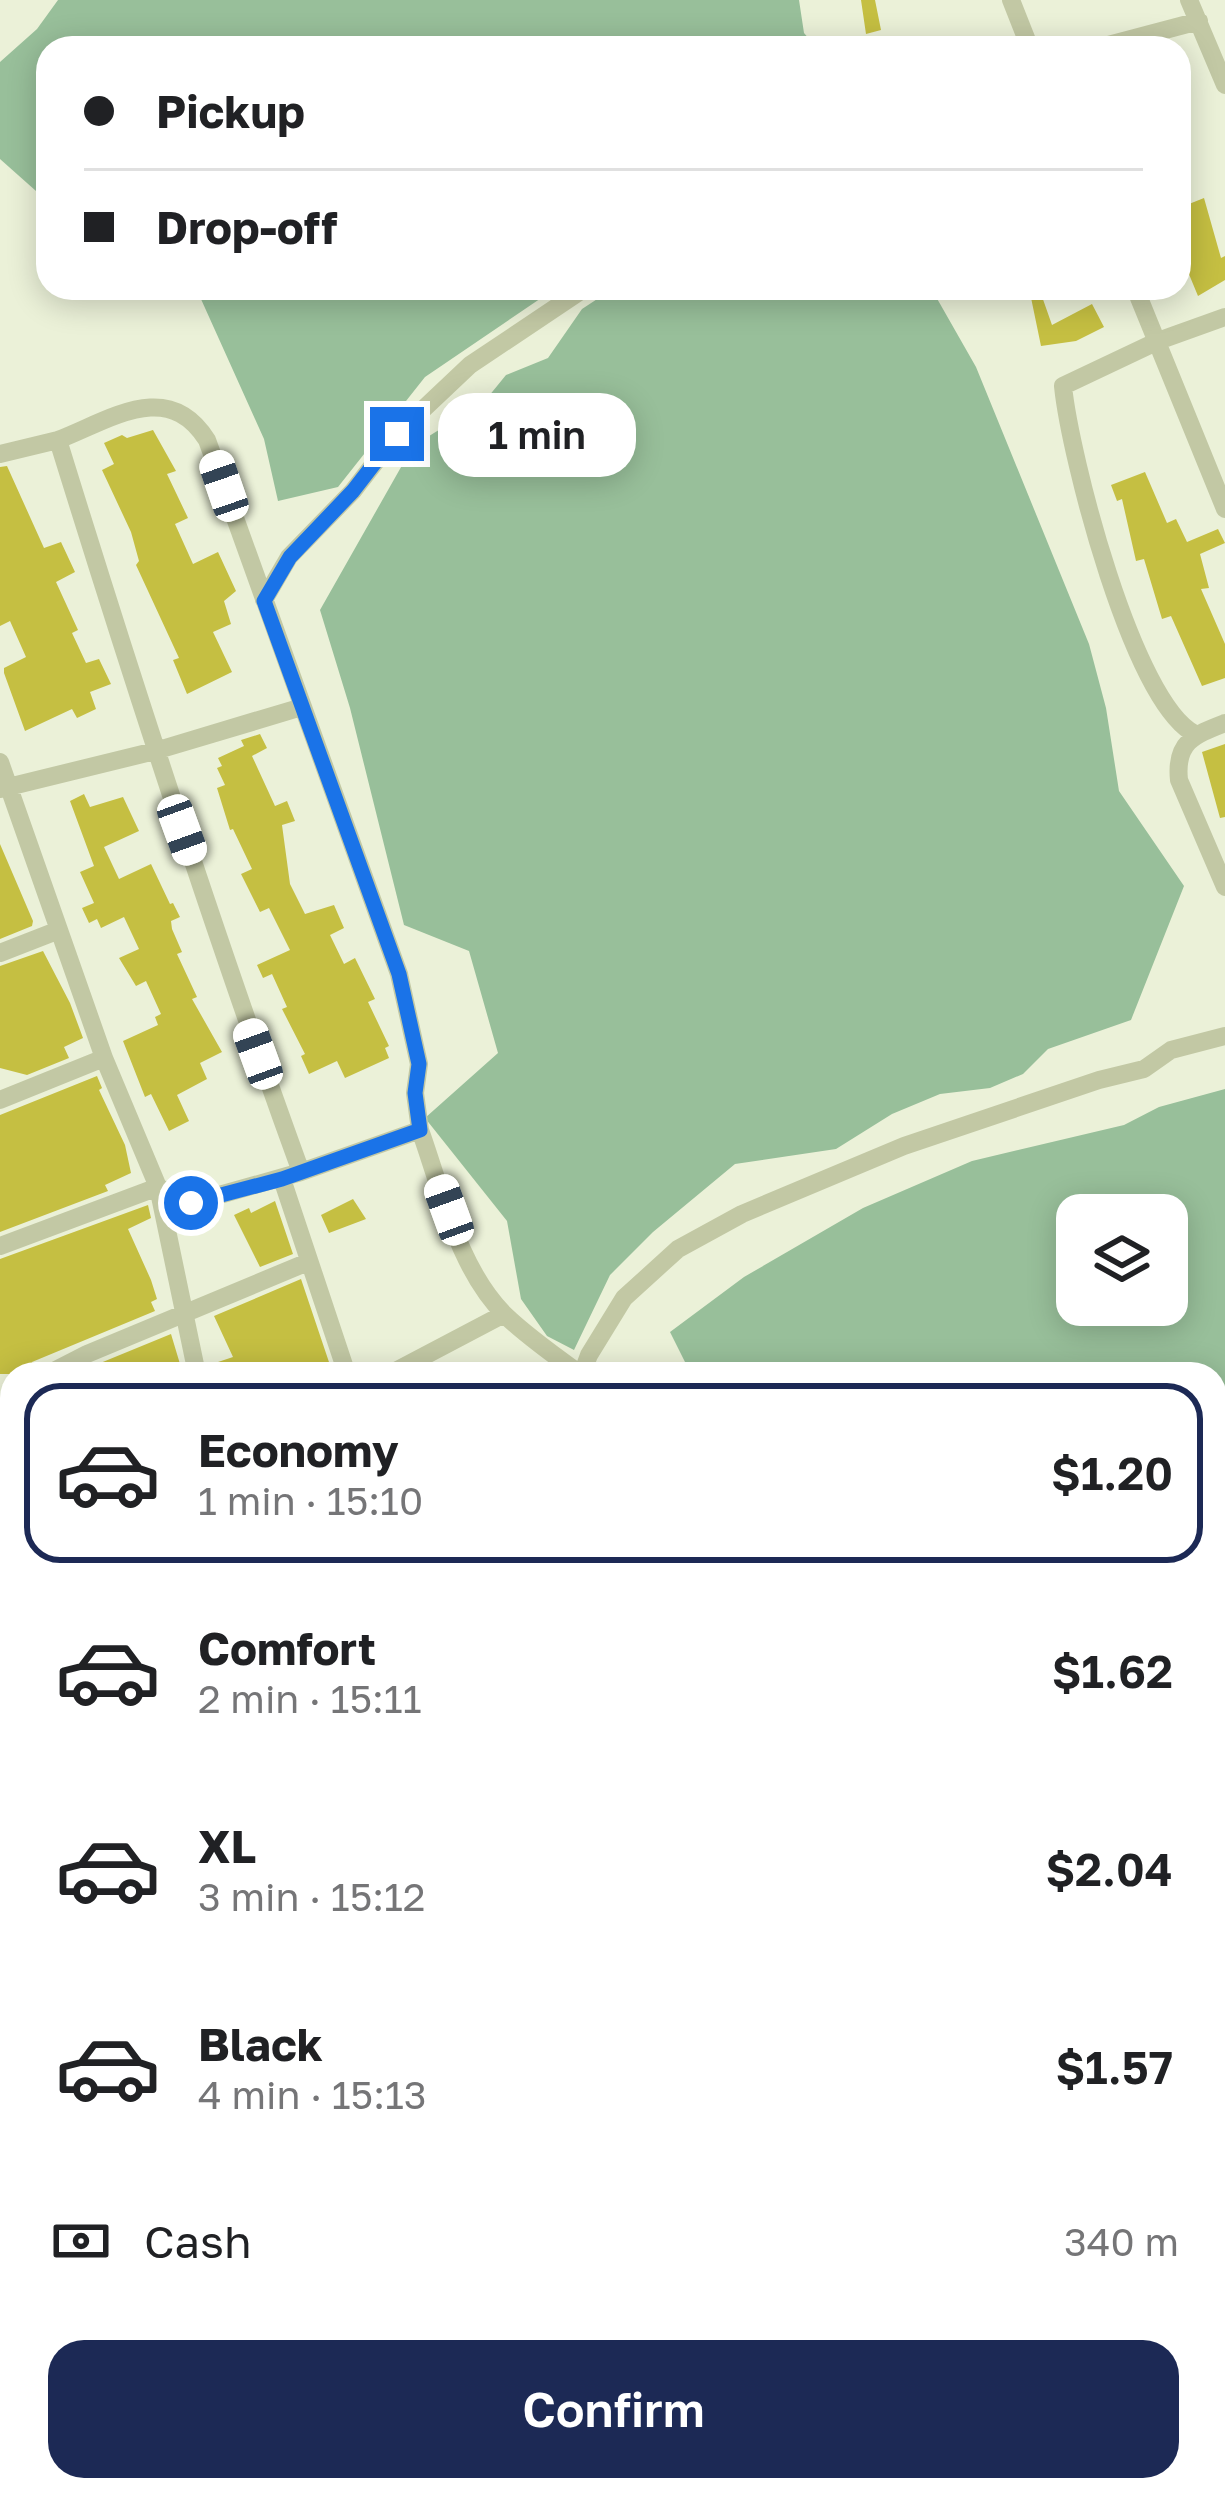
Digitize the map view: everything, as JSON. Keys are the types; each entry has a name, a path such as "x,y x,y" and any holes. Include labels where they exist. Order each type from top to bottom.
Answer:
{"street":[{"path":"1011,0 1025,36"},
{"path":"1189,0 1225,85"},
{"path":"1142,36 1199,21"},
{"path":"264,601 290,557 353,491 397,434 470,365 567,300"},
{"path":"1140,300 1225,509"},
{"path":"1195,734 1181,727 1126,622 1067,433 1063,386 1158,341 1225,316"},
{"path":"0,454 58,440 148,405 165,406 198,424 399,974 419,1064 415,1093 420,1130 463,1250 504,1315 565,1362"},
{"path":"58,440 154,752 302,1172"},
{"path":"5,788 154,752 302,707"},
{"path":"1225,723 1182,744 1178,764 1179,780 1225,887"},
{"path":"0,762 5,788 104,1058 158,1187 195,1362"},
{"path":"0,953 58,930"},
{"path":"586,1362 624,1298 678,1249 742,1214 904,1146 1144,1069 1171,1050 1225,1036"},
{"path":"0,1100 104,1058"},
{"path":"0,1246 158,1187 191,1203 282,1179 420,1130"},
{"path":"282,1179 343,1362"},
{"path":"75,1362 308,1262"},
{"path":"413,1362 504,1315"}],"green space":[{"path":"58,0 799,0 807,36 36,36 36,191 0,159 0,62 37,29"},
{"path":"201,300 538,300 425,377 338,487 278,501 264,439"},
{"path":"596,300 938,300 976,367 1089,644 1106,708 1119,791 1184,886 1131,1020 1048,1049 1023,1074 990,1088 940,1094 892,1114 836,1149 735,1164 653,1232 610,1275 574,1350 547,1336 521,1299 507,1221 425,1118 498,1053 469,951 404,925 350,708 320,610 413,446 484,402 506,375 548,358 582,309"},
{"path":"1225,1089 1225,1362 685,1362 670,1332 744,1277 863,1208 972,1161 1124,1125 1159,1107"}],"building":[{"path":"861,0 875,0 881,30 866,34"},
{"path":"1204,198 1221,258 1225,256 1225,280 1198,296 1191,279 1191,203"},
{"path":"1031,300 1043,300 1052,325 1092,304 1104,327 1076,341 1041,346"},
{"path":"153,430 176,471 167,474 188,518 175,524 193,564 218,552 236,591 224,601 231,624 213,632 232,672 187,694 173,660 179,658 136,565 131,532 102,470 114,464 104,443"},
{"path":"7,466 44,548 61,542 75,572 56,582 78,630 72,633 86,663 99,659 111,684 90,692 96,709 77,718 72,709 25,731 4,668 26,657 10,621 0,626 0,467"},
{"path":"1145,472 1167,523 1176,519 1187,542 1218,529 1225,543 1200,554 1209,588 1201,589 1225,644 1225,678 1202,686 1171,616 1162,619 1144,559 1136,561 1122,499 1117,501 1111,485"},
{"path":"260,734 267,748 252,756 275,806 287,801 295,821 282,825 290,884 305,914 334,905 344,928 330,935 344,964 355,958 375,999 368,1002 389,1046 385,1048 389,1058 345,1078 337,1061 309,1074 272,974 263,978 257,965 290,950 269,908 260,912 241,874 252,869 230,830 217,788 225,785 217,768 222,766 218,758 244,746 241,740"},
{"path":"1225,744 1225,817 1220,818 1202,752"},
{"path":"84,794 90,807 123,797 139,831 104,847 119,879 151,864 180,917 171,921 172,929 182,952 177,954 197,997 192,999 222,1052 200,1063 207,1079 177,1095 189,1121 169,1131 151,1094 145,1097 123,1041 158,1025 155,1017 161,1014 146,981 136,986 119,958 139,949 124,917 101,928 97,919 89,923 82,908 94,903 80,872 94,866 70,801"},
{"path":"0,844 33,921 32,926 0,939"},
{"path":"43,951 83,1038 64,1047 69,1058 27,1075 0,1068 0,966"},
{"path":"97,1076 131,1173 105,1185 108,1191 0,1232 0,1115"},
{"path":"353,1199 366,1219 329,1233 321,1215"},
{"path":"275,1201 293,1254 260,1267 234,1215 249,1208 251,1213"},
{"path":"148,1205 151,1218 128,1229 151,1280 155,1311 32,1362 0,1362 0,1259"},
{"path":"301,1279 329,1362 218,1362 233,1357 214,1316"},
{"path":"171,1334 179,1362 103,1362"}],"route":[{"path":"191,1203 282,1179 420,1130 415,1093 419,1064 399,974 264,601 290,557 353,491 397,434"}]}
